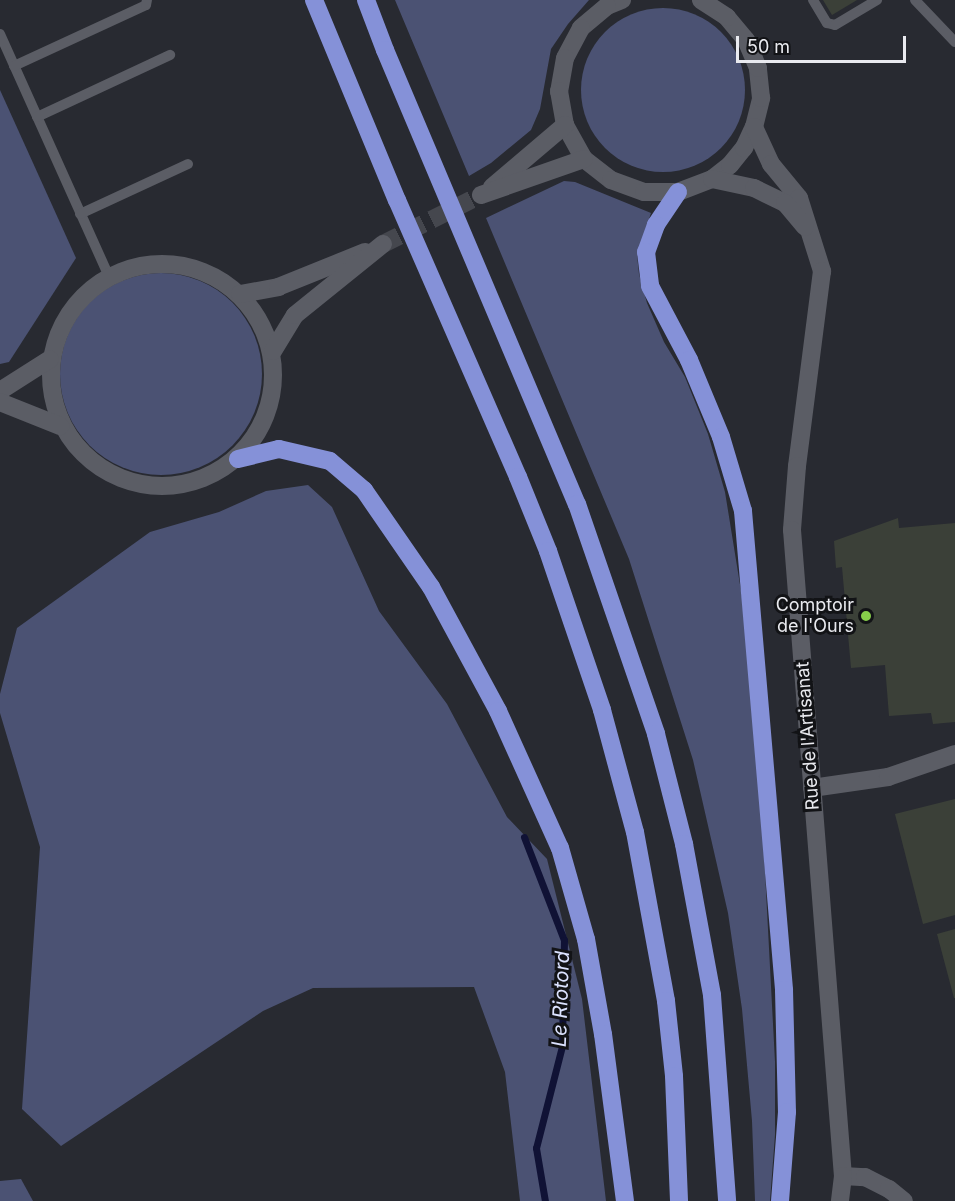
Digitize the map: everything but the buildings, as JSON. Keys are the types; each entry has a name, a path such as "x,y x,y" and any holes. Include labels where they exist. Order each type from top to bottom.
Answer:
{"highway":[{"path":"315,0 397,200 548,551 602,710 635,832 666,1001 674,1077 680,1201"},
{"path":"366,0 577,504 656,734 684,844 711,995 727,1201"},
{"path":"678,192 656,225 646,252 650,286 689,360 721,436 743,511 784,990 787,1112 780,1201"},
{"path":"238,459 279,449 330,461 364,490 431,587 498,711 560,848 586,939 603,1034 625,1201"}],"main road":[{"path":"622,0 607,6 582,28 565,58 559,92 565,125 584,159 611,180 644,192 678,192 712,179 730,165 744,148 754,128 761,98 758,68 746,40 727,17 701,0"},
{"path":"565,125 481,195 584,159"},
{"name":"Rue de l'Artisanat","path":"754,128 771,164 799,198 822,271 797,466 792,530 843,1176 840,1201"},
{"name":"Rue de l'Artisanat","path":"712,179 754,188 785,203 813,238"},
{"path":"0,402 60,426 100,468 130,482 162,487 195,482 238,459 251,443 268,410 273,351 295,315 383,244 278,287 240,294"},
{"path":"60,426 51,382 50,359 66,318 85,294 109,277 138,266 170,263 200,270 240,294 252,309 273,351"},
{"path":"0,391 50,359"},
{"path":"812,788 888,777 955,753"},
{"path":"843,1176 865,1177 889,1189 904,1201"}],"lane":[{"path":"14,66 146,5 147,0"},
{"path":"813,0 826,23 835,25 878,0"},
{"path":"915,0 955,42"},
{"path":"0,34 109,277"},
{"path":"37,117 170,55"},
{"path":"80,213 188,164"}],"shaded area":[{"path":"395,0 589,0 568,24 551,49 540,109 531,130 491,163 469,176"},
{"path":"663,8 679,9 695,14 709,21 721,32 732,44 739,58 744,74 744,106 739,122 732,136 721,148 709,159 695,166 679,171 663,172 647,171 631,166 617,159 605,148 594,136 587,122 582,106 581,90 582,74 587,58 594,44 605,32 617,21 631,14 647,9"},
{"path":"0,90 76,258 9,362 0,364"},
{"path":"564,181 575,182 651,213 637,255 639,274 647,303 664,342 685,377 708,434 725,492 742,597 763,834 775,1062 775,1135 770,1201 755,1201 752,1121 742,1009 728,913 693,760 629,559 486,218"},
{"path":"151,273 171,273 190,277 209,285 239,310 250,326 258,345 262,374 258,403 250,422 225,452 209,463 190,471 171,475 151,475 132,471 113,463 83,438 72,422 64,403 60,384 60,364 64,345 72,326 97,296 113,285 132,277"},
{"path":"308,485 332,507 379,611 447,704 507,817 547,859 582,999 606,1201 520,1201 505,1072 474,987 313,988 263,1011 61,1146 22,1109 40,847 0,713 0,694 17,628 150,532 219,512 266,491"},
{"path":"21,1179 33,1201 0,1201 0,1181"}],"waterway":[{"name":"Le Riotord","path":"524,837 564,940 562,1046 536,1148 545,1201"}],"tunnel":[{"path":"383,244 481,195"}],"place":[{"name":"Comptoir de l'Ours","path":"866,616"}]}
